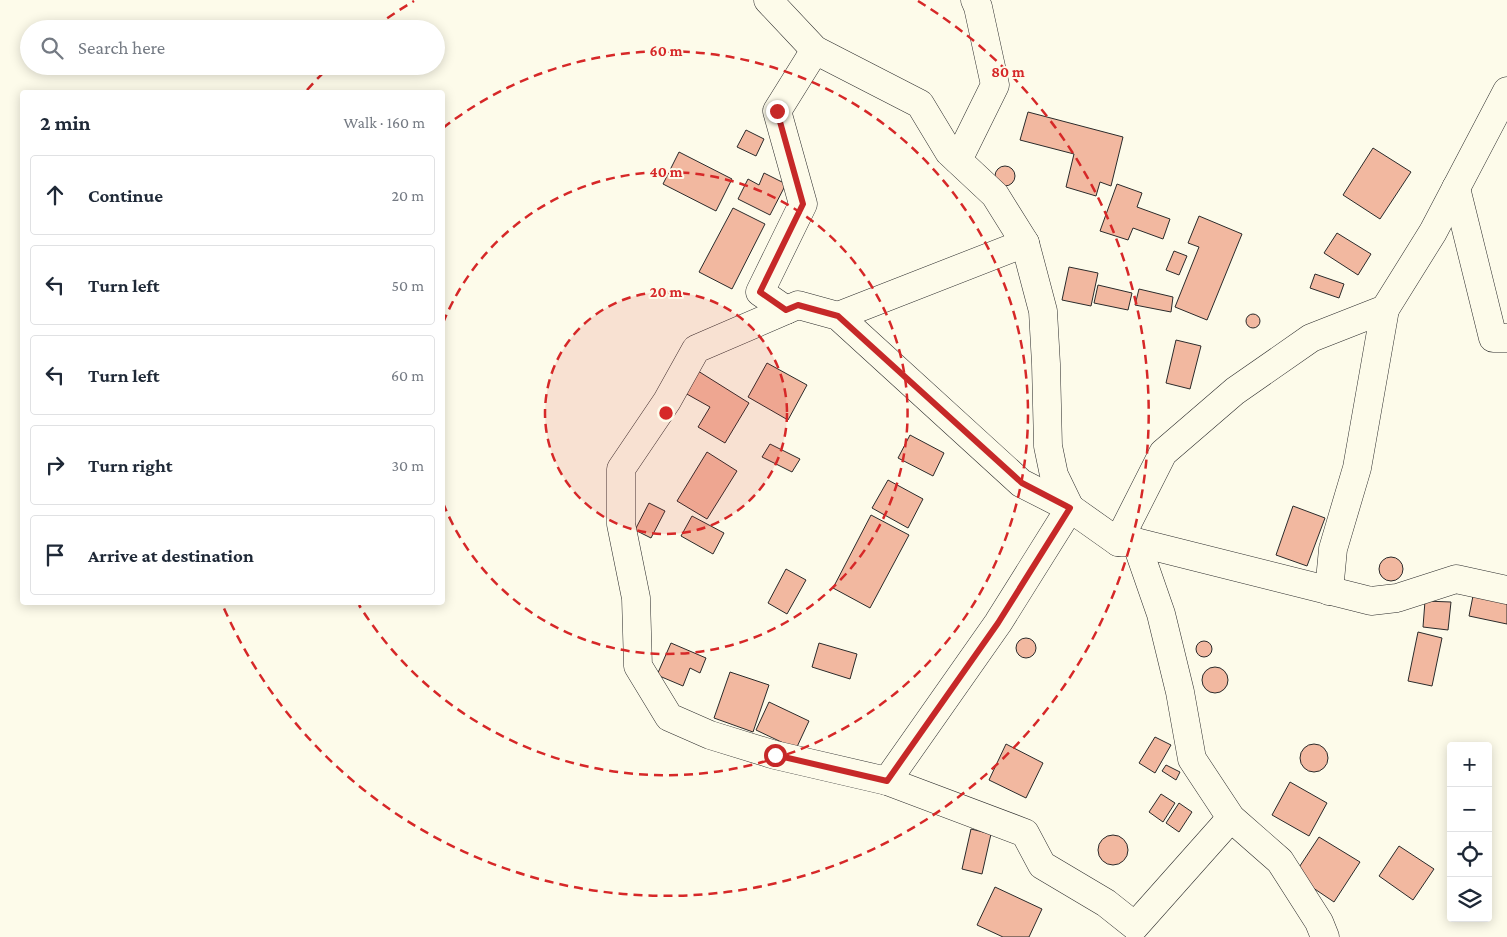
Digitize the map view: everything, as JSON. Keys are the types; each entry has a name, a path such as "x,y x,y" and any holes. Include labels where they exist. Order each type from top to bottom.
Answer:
{"street":[{"path":"768,0 815,50 920,104 949,152 995,194 1025,243 1042,311 1047,380 1048,446 1054,475 1070,508"},
{"path":"958,160 995,85 975,0"},
{"path":"786,310 760,292 803,204 777,111 815,50"},
{"path":"1329,591 1332,549 1357,468 1385,309 1433,232 1507,91"},
{"path":"1456,188 1493,338 1507,338"},
{"path":"838,316 1025,243"},
{"path":"1231,818 1137,932 1106,903 1042,865 1025,832 887,781 775,755 710,735 669,717 638,666 636,598 621,524 621,469 667,401 696,349 798,305 838,316 1022,483 1070,508 1127,542 1371,601 1397,598 1456,580 1507,590"},
{"path":"1325,937 1319,922 1280,861 1231,818 1192,759 1180,692 1161,614 1127,542 1162,453 1235,391 1312,338 1385,309"},
{"path":"887,781 998,623 1070,508"}],"building":[{"path":"1028,112 1123,137 1111,186 1100,182 1096,196 1066,187 1074,154 1020,140"},
{"path":"746,130 764,139 756,156 737,147"},
{"path":"1373,148 1411,172 1380,219 1343,195"},
{"path":"679,152 732,179 716,211 663,184"},
{"path":"1005,166 1012,169 1015,176 1012,183 1005,186 998,183 995,176 998,169"},
{"path":"764,173 786,184 770,215 738,199 748,179 759,185"},
{"path":"1117,184 1142,193 1137,207 1170,219 1163,239 1133,228 1128,240 1100,231"},
{"path":"733,208 765,224 732,289 699,272"},
{"path":"1199,216 1242,234 1207,320 1175,307 1199,247 1188,243"},
{"path":"1337,233 1371,254 1358,275 1324,253"},
{"path":"1174,251 1187,256 1179,275 1166,270"},
{"path":"1069,267 1098,273 1091,306 1062,300"},
{"path":"1315,274 1344,284 1339,298 1310,288"},
{"path":"1098,285 1132,293 1128,310 1094,303"},
{"path":"1139,289 1173,297 1171,312 1135,305"},
{"path":"1250,314 1256,314 1260,321 1256,328 1250,328 1246,324 1246,318"},
{"path":"1176,340 1201,346 1190,389 1166,383"},
{"path":"767,363 807,385 788,420 748,397"},
{"path":"698,371 749,403 725,443 698,427 710,407 685,393"},
{"path":"910,435 944,453 933,476 898,458"},
{"path":"770,444 800,459 792,472 762,457"},
{"path":"707,452 737,471 707,519 677,501"},
{"path":"888,480 923,499 908,528 872,508"},
{"path":"649,503 665,511 651,538 635,530"},
{"path":"1293,506 1325,518 1307,566 1276,555"},
{"path":"871,515 909,535 870,608 833,588"},
{"path":"692,516 724,533 713,554 681,536"},
{"path":"1391,557 1399,561 1403,569 1399,577 1391,581 1383,577 1379,569 1383,561"},
{"path":"786,569 806,580 787,614 768,603"},
{"path":"1473,596 1507,603 1507,624 1469,616"},
{"path":"1425,601 1451,602 1448,630 1423,627"},
{"path":"1418,632 1442,638 1432,686 1408,681"},
{"path":"1026,638 1033,641 1036,648 1033,655 1026,658 1019,655 1016,648 1019,641"},
{"path":"1204,641 1212,649 1204,657 1196,649"},
{"path":"671,643 706,658 700,673 690,668 683,686 657,675"},
{"path":"819,643 857,654 850,679 812,667"},
{"path":"1215,667 1224,671 1228,680 1224,689 1215,693 1206,689 1202,680 1206,671"},
{"path":"730,672 769,685 753,732 714,718"},
{"path":"769,702 809,721 796,749 756,730"},
{"path":"1155,737 1171,745 1155,773 1139,763"},
{"path":"1006,744 1043,763 1026,798 989,780"},
{"path":"1314,744 1324,748 1328,758 1324,768 1314,772 1304,768 1300,758 1304,748"},
{"path":"1166,765 1180,772 1176,780 1162,771"},
{"path":"1290,782 1327,803 1309,836 1272,815"},
{"path":"1161,794 1175,803 1163,822 1149,812"},
{"path":"1179,803 1192,812 1179,832 1166,823"},
{"path":"971,829 991,834 982,874 962,869"},
{"path":"1113,835 1123,840 1128,850 1123,860 1113,865 1103,860 1098,850 1103,840"},
{"path":"1319,837 1360,862 1334,902 1294,875"},
{"path":"1399,846 1434,869 1413,900 1379,876"},
{"path":"995,887 1042,909 1029,937 1003,937 977,925"}],"route":[{"path":"775,755 887,781 998,623 1070,508 1022,483 838,316 798,305 786,310 760,292 803,204 777,111"}]}
